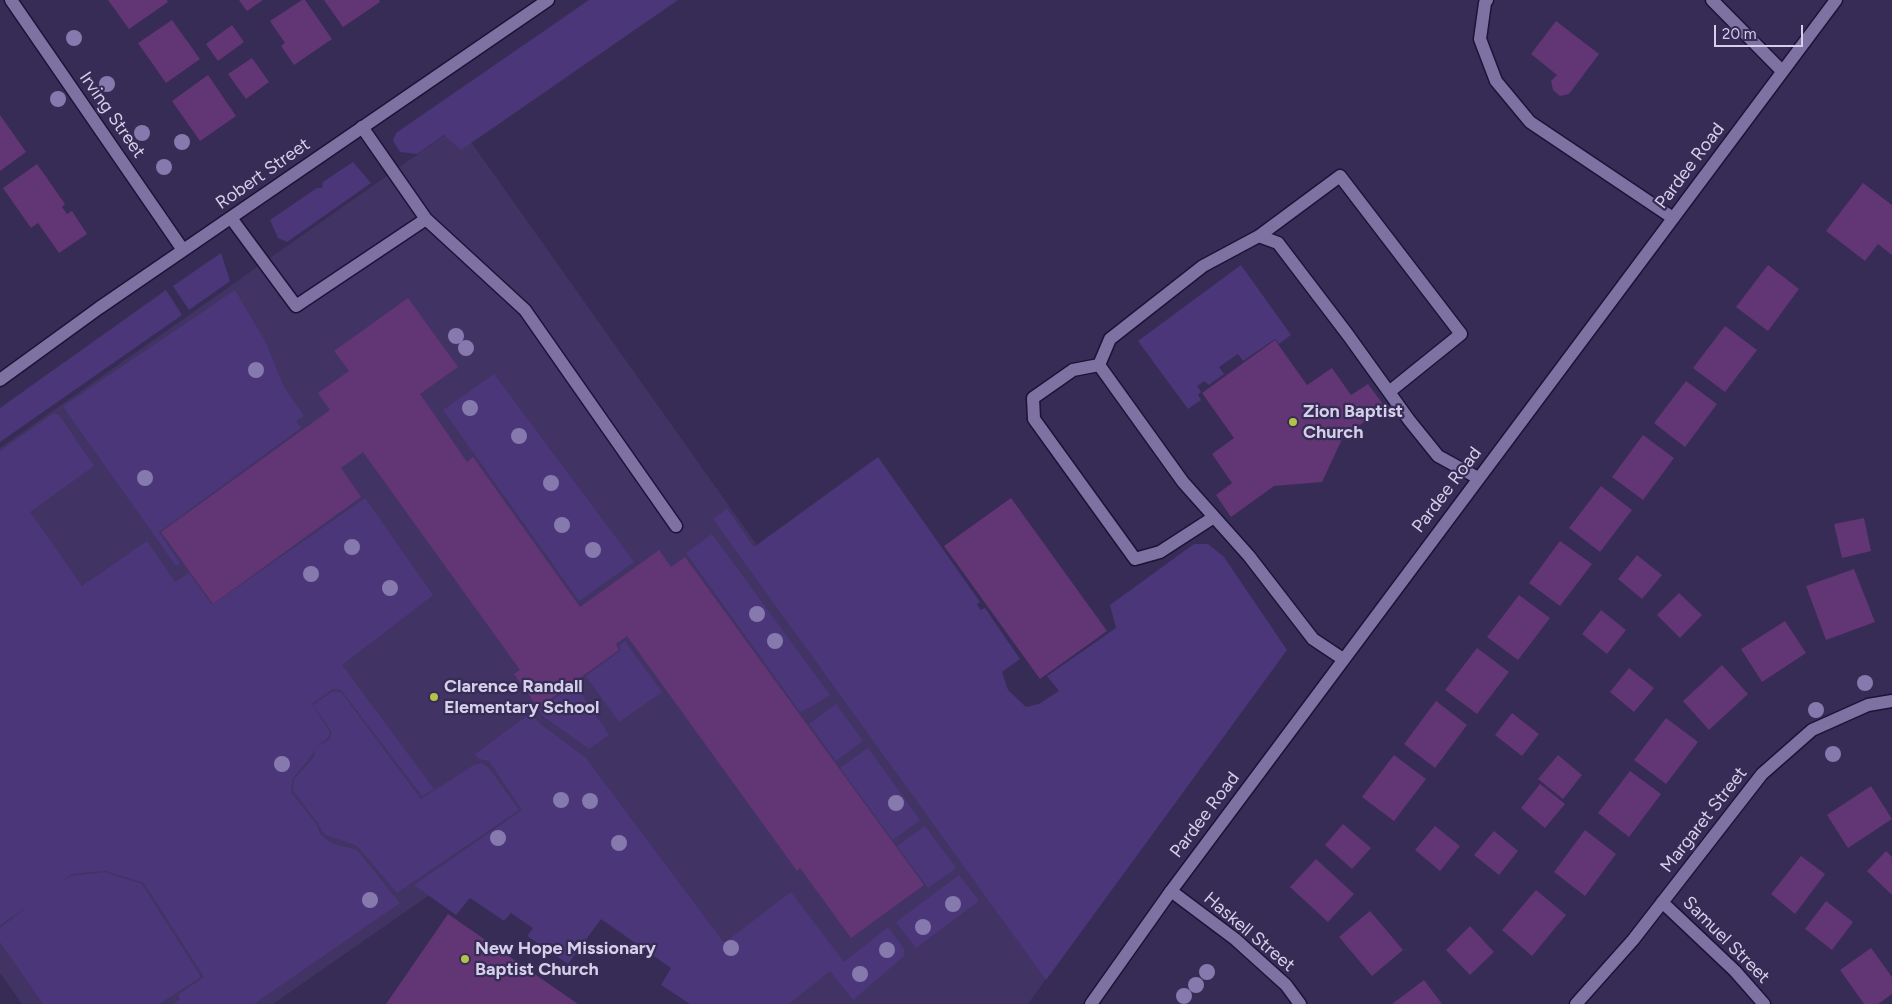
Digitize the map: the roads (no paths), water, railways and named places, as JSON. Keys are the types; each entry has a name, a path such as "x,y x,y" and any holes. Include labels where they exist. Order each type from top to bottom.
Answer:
{"street":[{"name":"Irving Street","path":"11,0 184,250"},
{"name":"Robert Street","path":"0,380 99,308 548,0"},
{"path":"1487,0 1480,39 1496,81 1530,122 1673,218"},
{"path":"1712,0 1782,71"},
{"name":"Pardee Road","path":"1091,1004 1171,891 1343,659 1836,0"},
{"path":"362,127 426,219 525,310 676,526"},
{"path":"1099,365 1110,339 1203,266 1259,236 1340,176 1460,334 1389,392"},
{"path":"231,218 296,306 426,219"},
{"path":"1259,236 1278,243 1438,456 1478,478"},
{"path":"1099,365 1183,482 1249,556 1313,639 1343,659"},
{"path":"1099,365 1073,370 1033,398 1034,419 1135,559 1160,552 1214,517"},
{"name":"Margaret Street","path":"1576,1004 1633,940 1762,774 1812,730 1868,705 1892,701"},
{"name":"Haskell Street","path":"1171,891 1235,939 1286,985 1300,1004"},
{"name":"Samuel Street","path":"1662,902 1735,970 1764,1004"}],"place":[{"name":"Zion Baptist Church","path":"1293,422"},
{"name":"Clarence Randall Elementary School","path":"434,697"},
{"name":"New Hope Missionary Baptist Church","path":"465,959"}]}
